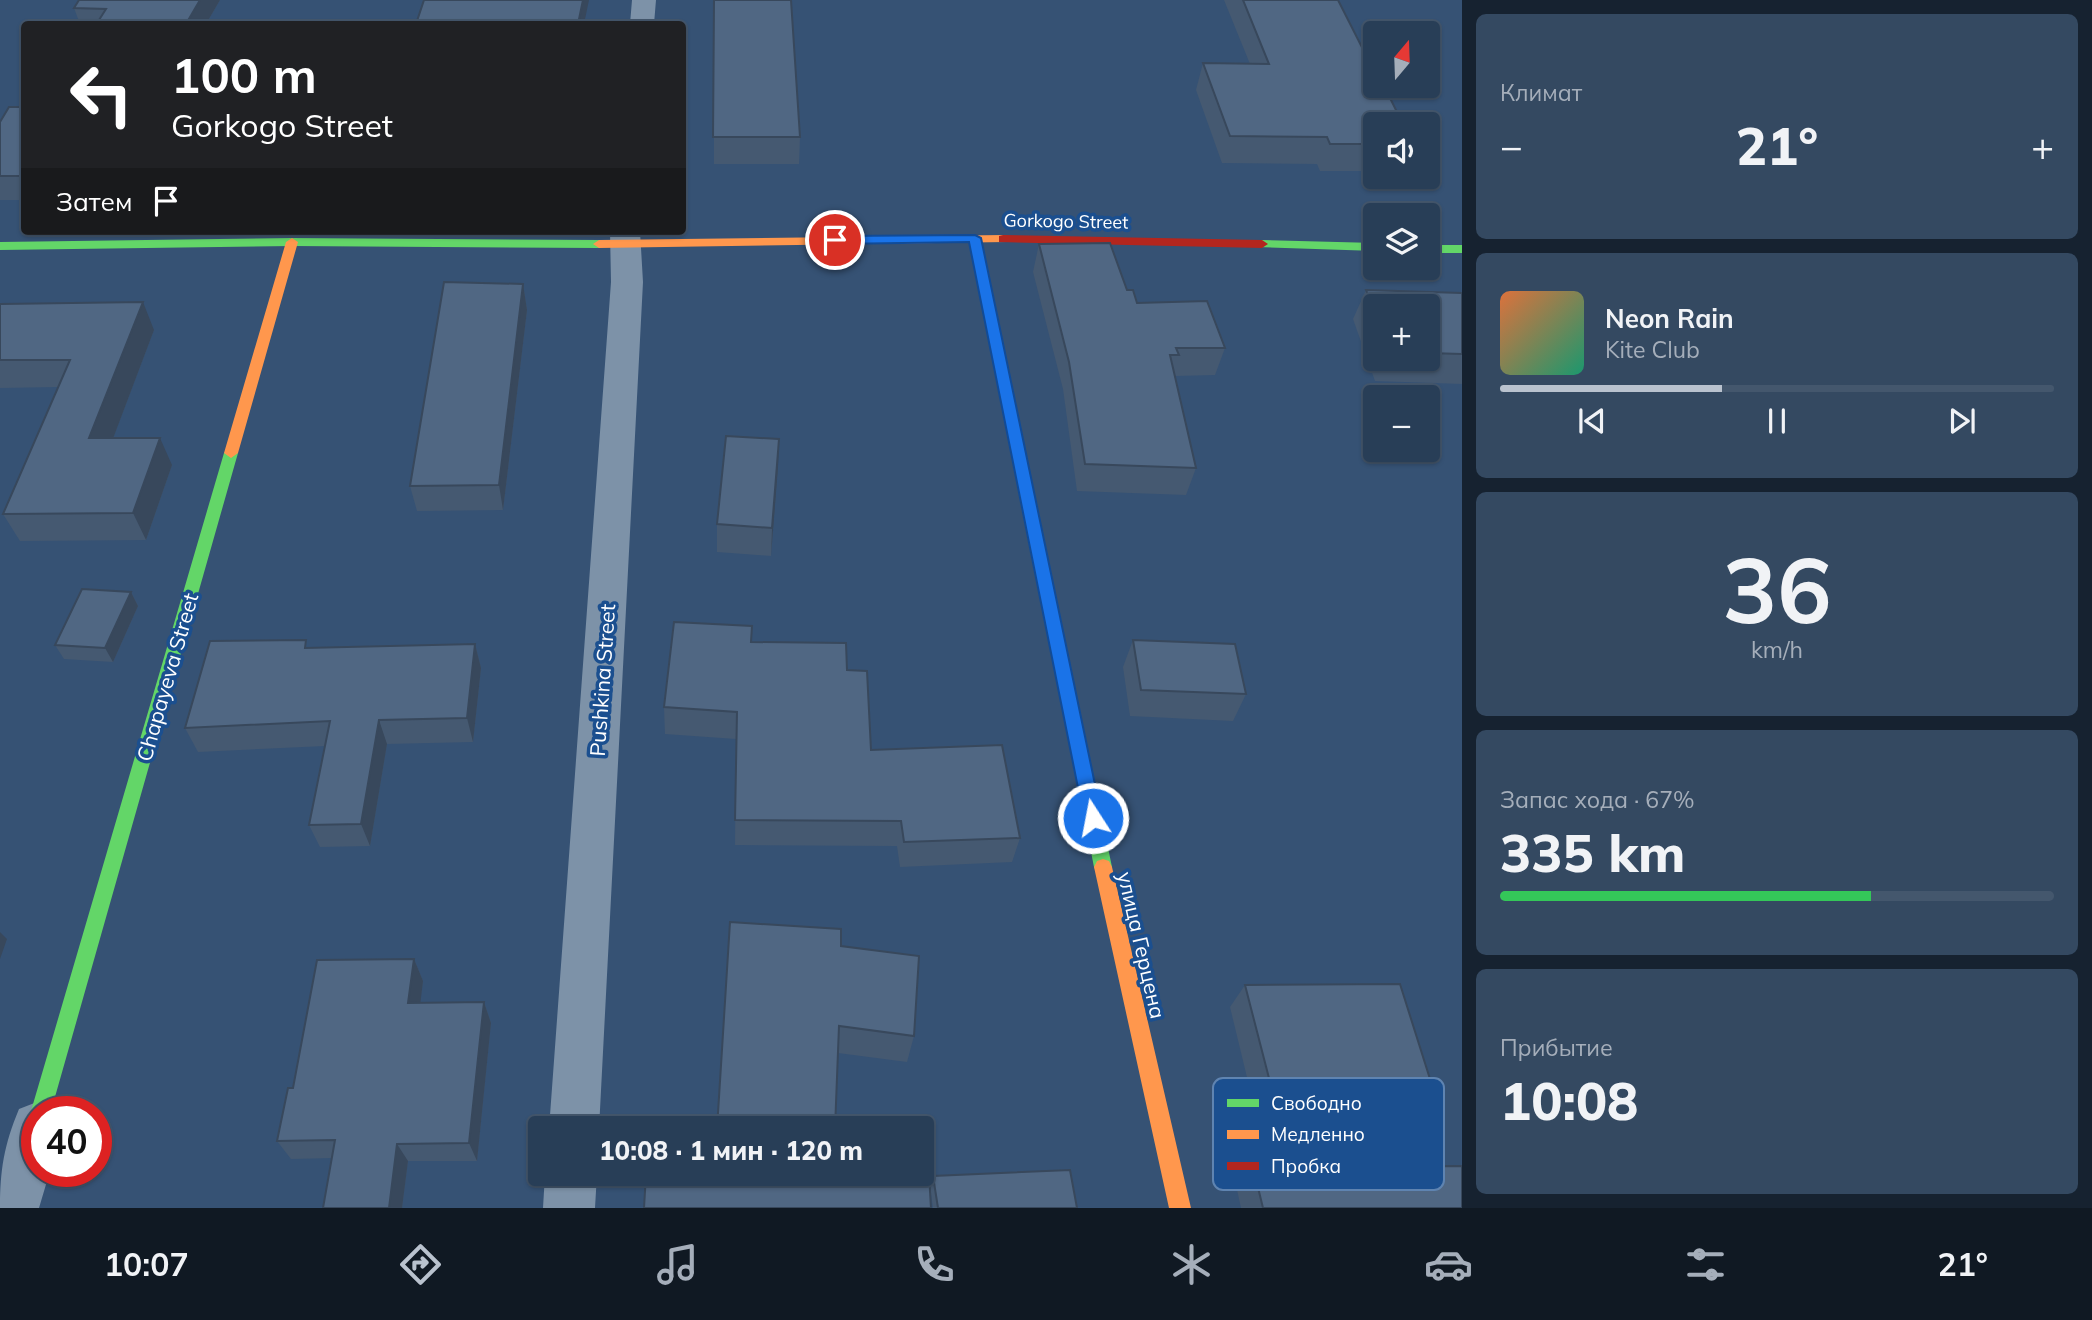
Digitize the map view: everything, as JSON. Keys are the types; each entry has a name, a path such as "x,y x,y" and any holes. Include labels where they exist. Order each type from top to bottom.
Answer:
{"street":[{"path":"642,21 644,0"},
{"name":"Gorkogo Street","path":"0,246 625,237 975,238 1363,247"},
{"name":"Pushkina Street","path":"575,1116 627,282 625,237"},
{"name":"улица Герцена","path":"975,238 1104,871 1180,1208"},
{"name":"Chapayeva Street","path":"45,1096 292,243"},
{"path":"1440,249 1462,249"},
{"path":"13,1208 21,1181"},
{"path":"569,1208 570,1186"}],"building":[{"path":"79,0 200,0 188,21 99,20 106,9 74,8"},
{"path":"424,0 583,0 579,21 417,21"},
{"path":"714,0 791,0 800,137 713,137"},
{"path":"1243,0 1338,0 1363,49 1363,98 1390,98 1397,112 1363,112 1363,144 1330,144 1327,137 1230,136 1203,63 1269,64"},
{"path":"9,107 21,107 21,176 0,176 0,122"},
{"path":"1110,243 1127,290 1133,290 1137,303 1207,301 1225,348 1176,348 1179,355 1170,355 1196,468 1085,464 1069,362 1039,244"},
{"path":"444,282 523,284 499,485 410,486"},
{"path":"1366,290 1462,293 1462,354 1440,353 1440,294 1368,294"},
{"path":"143,302 89,438 160,438 133,513 3,514 70,360 0,360 0,304"},
{"path":"726,436 779,439 772,528 717,524"},
{"path":"82,589 131,592 105,648 55,645"},
{"path":"674,622 752,626 751,642 846,643 847,670 867,671 871,750 1002,745 1020,838 904,842 901,821 735,820 737,712 664,707"},
{"path":"306,640 305,648 475,644 467,718 379,720 361,824 309,825 330,721 185,728 210,641"},
{"path":"1133,640 1235,644 1246,694 1141,690"},
{"path":"730,922 841,929 841,946 919,956 914,1036 839,1026 836,1116 718,1116"},
{"path":"414,959 408,1003 484,1002 469,1143 397,1144 389,1208 323,1208 335,1140 277,1141 288,1088 293,1088 317,960"},
{"path":"1400,984 1430,1078 1269,1078 1245,985"},
{"path":"1444,1166 1462,1166 1462,1208 1263,1208 1259,1190 1444,1190"},
{"path":"1070,1170 1077,1208 938,1208 934,1176"},
{"path":"645,1186 930,1186 931,1208 644,1208"}],"traffic: fast":[{"path":"0,246 292,242 599,244"},
{"path":"1262,244 1363,247"},
{"path":"1440,249 1462,249"},
{"path":"1016,441 1103,867"},
{"path":"45,1096 231,453"}],"traffic: slow":[{"path":"599,244 1003,239"},
{"path":"231,453 292,242"},
{"path":"1103,867 1180,1208"}],"traffic: jam":[{"path":"975,238 1016,441"},
{"path":"1003,239 1262,244"}],"route":[{"path":"835,240 975,238 1093,818"}]}
